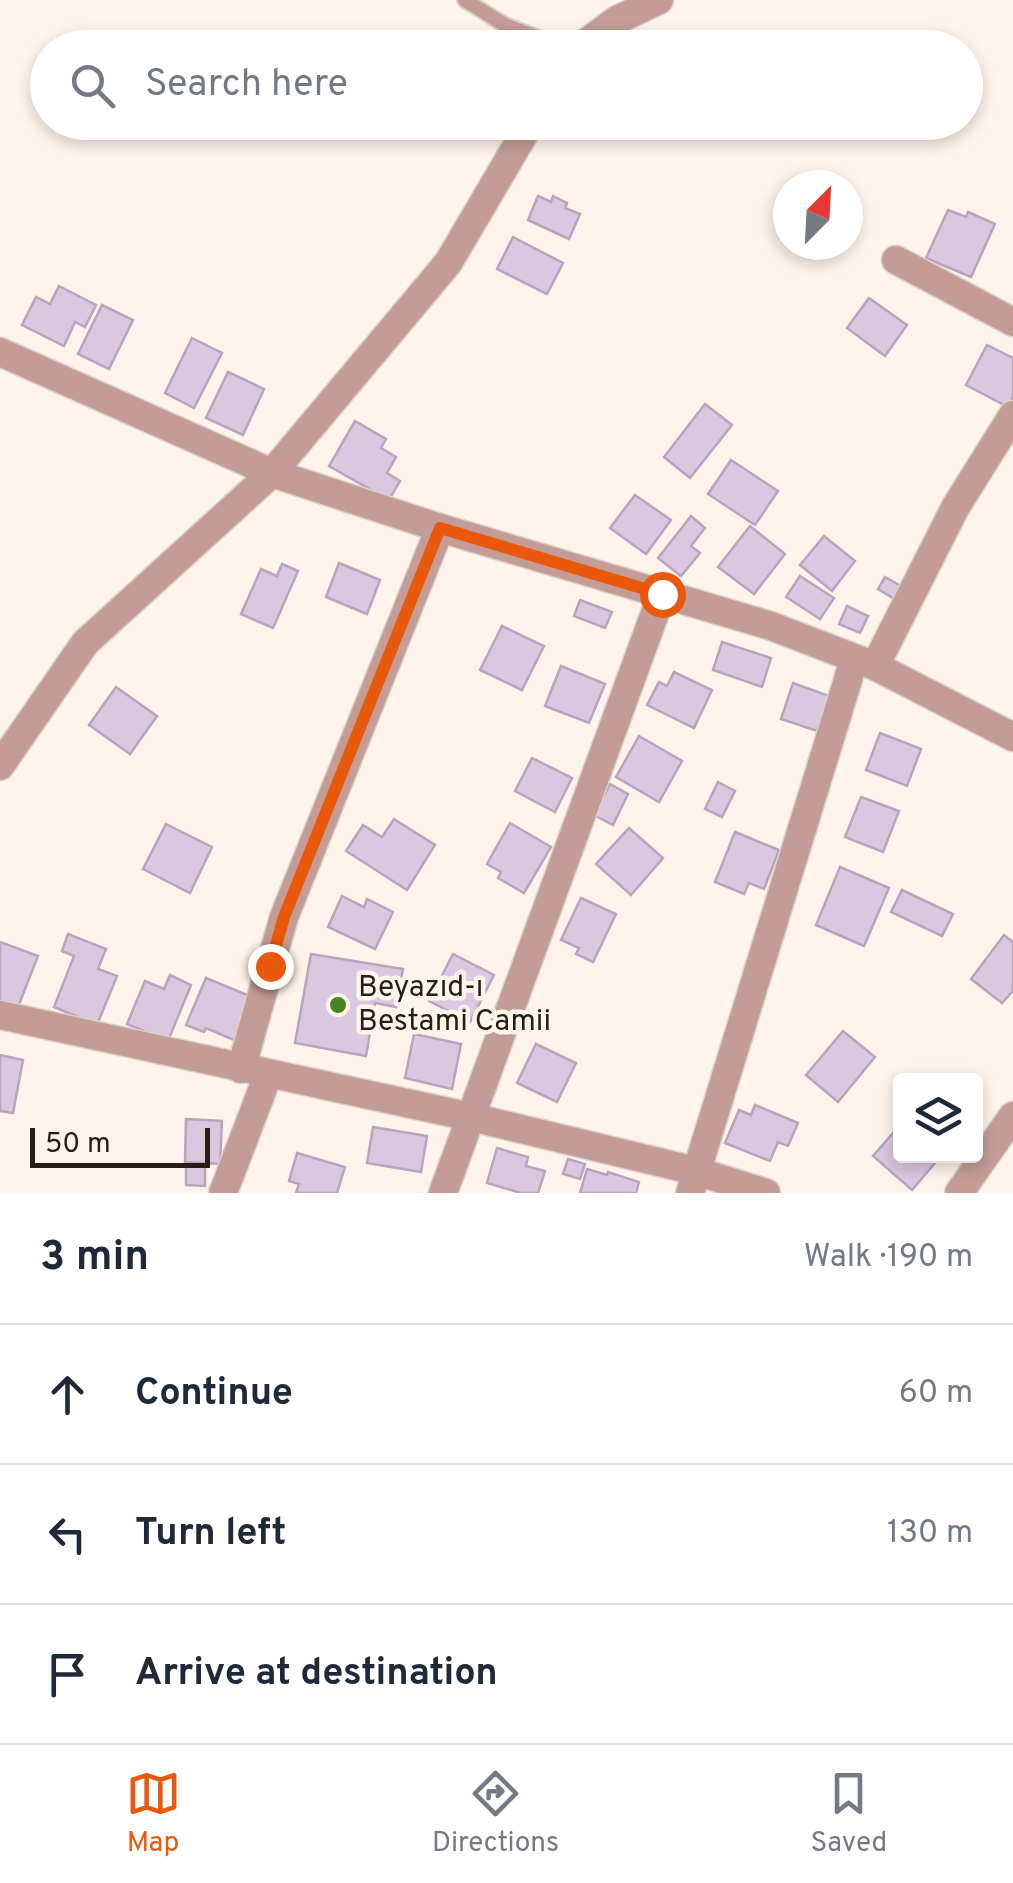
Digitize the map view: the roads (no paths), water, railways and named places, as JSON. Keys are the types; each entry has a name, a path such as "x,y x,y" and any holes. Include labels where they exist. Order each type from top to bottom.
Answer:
{"street":[{"path":"604,30 658,0"},
{"path":"0,766 85,644 272,473 448,263 520,140"},
{"path":"896,260 1013,322"},
{"path":"0,352 272,473 440,528 771,626 864,663 1013,737"},
{"path":"693,1182 864,663 1013,415"},
{"path":"223,1193 255,1072 284,917 440,528"},
{"path":"442,1193 662,594"},
{"path":"0,1016 471,1117 693,1182 766,1193"},
{"path":"960,1193 1013,1116"}],"lane":[{"path":"465,0 517,30"}],"place":[{"name":"Beyazıd-ı Bestami Camii","path":"338,1005"}]}
